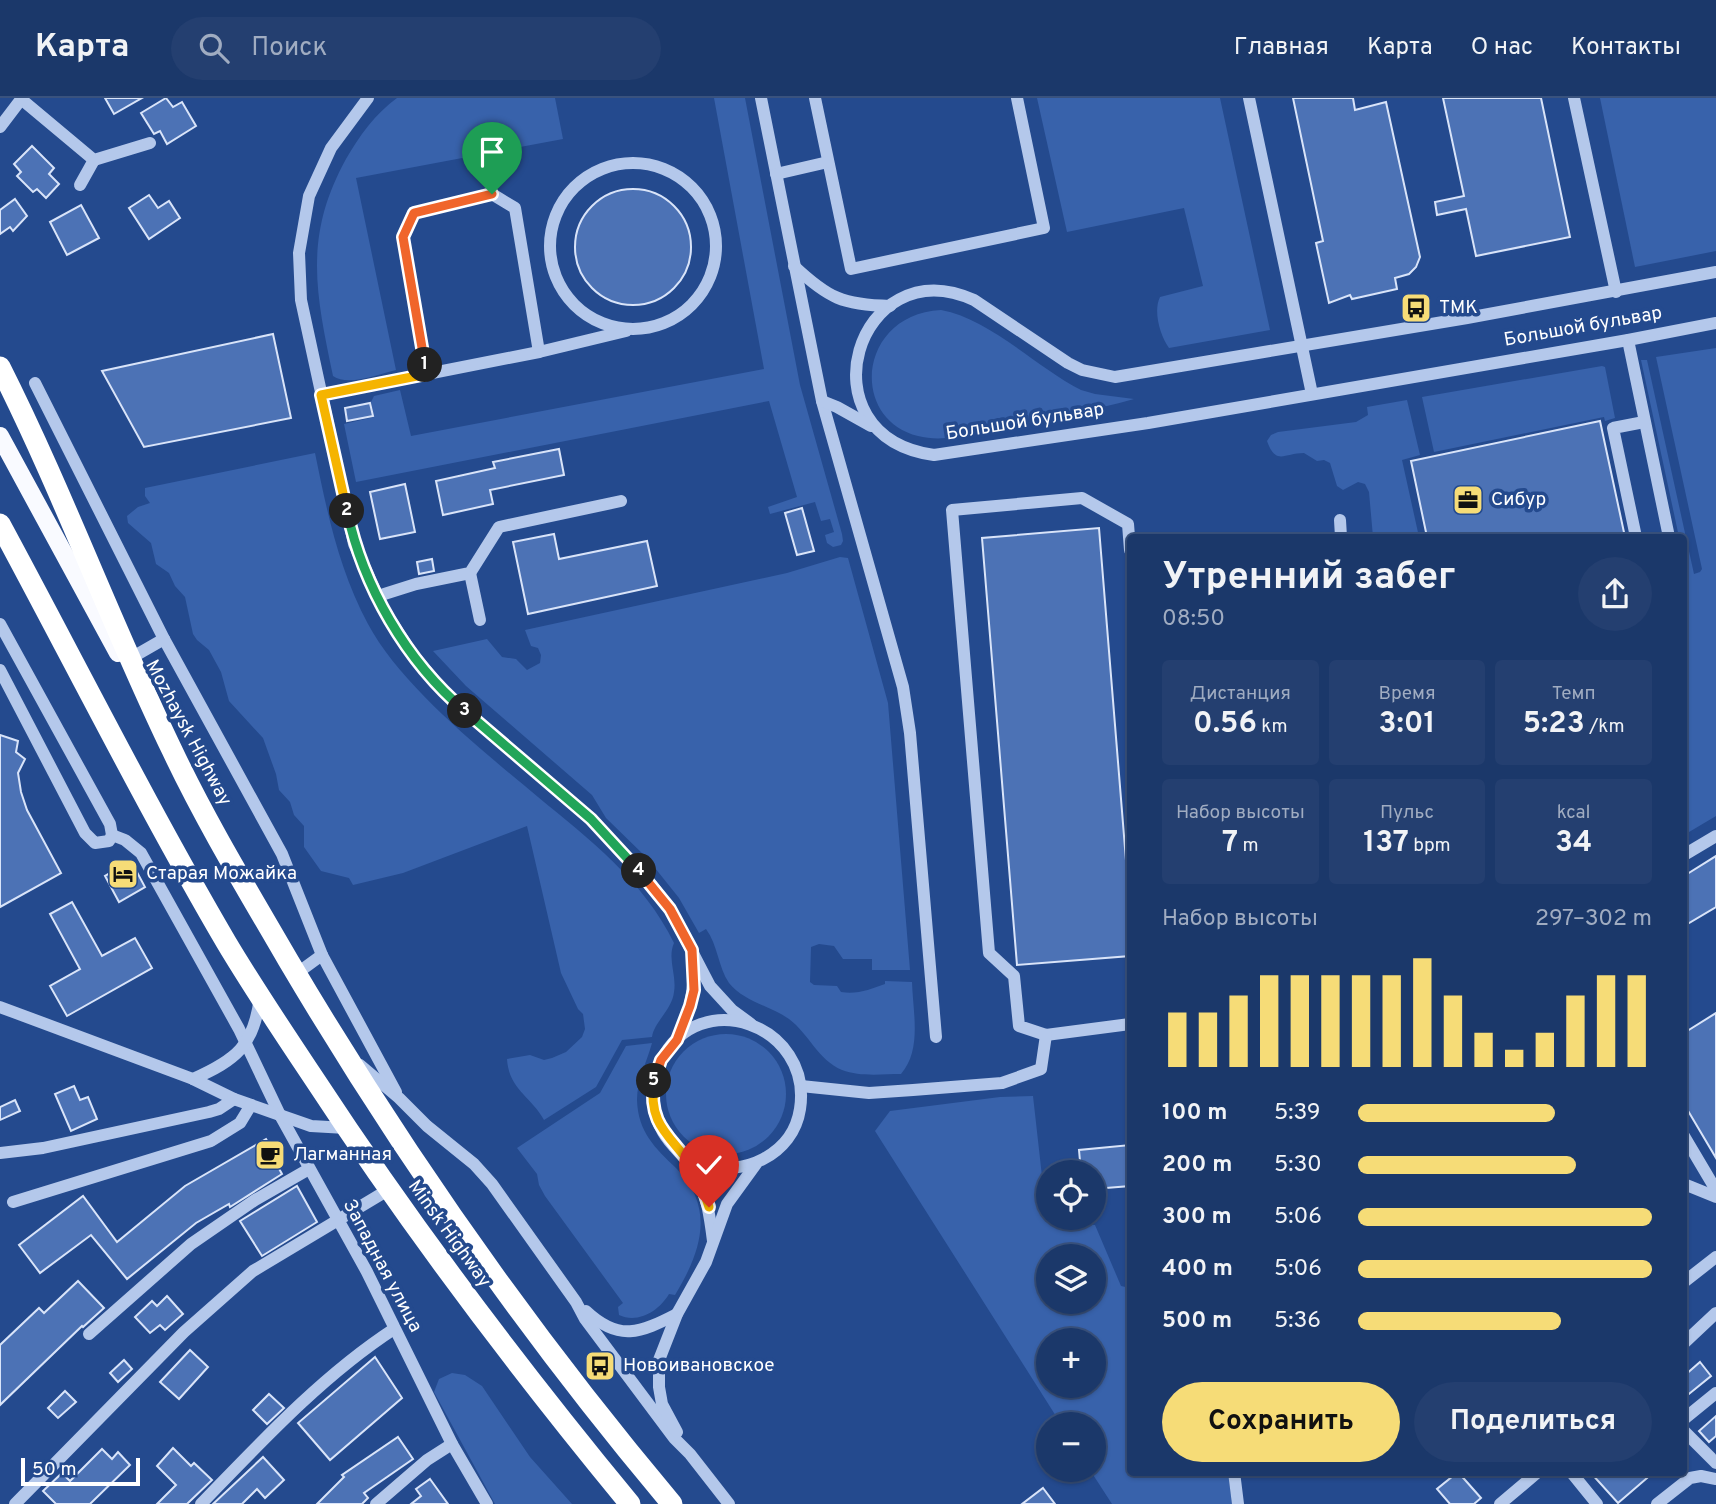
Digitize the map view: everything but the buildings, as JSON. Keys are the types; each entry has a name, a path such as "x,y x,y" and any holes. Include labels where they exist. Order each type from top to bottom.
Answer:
{"highway":[{"path":"0,367 31,429 172,751"},
{"name":"Minsk Highway","path":"0,524 226,942 260,997 435,1256 630,1504"},
{"name":"Mozhaysk Highway","path":"172,751 243,884 341,1049"},
{"name":"Minsk Highway","path":"341,1049 432,1187 537,1335 672,1504"}],"main road":[{"name":"Mozhaysk Highway","path":"0,436 172,751"}],"street":[{"path":"368,98 331,148 309,196 299,253 301,300 354,544 384,610 414,655 446,694 591,819 664,901 710,986 732,1010 751,1024 770,1033 785,1047 796,1066 802,1086 800,1112 790,1135 773,1154 756,1164 741,1181 727,1204 706,1262 677,1314 659,1360 662,1404 690,1454"},
{"path":"761,98 822,401 903,687 910,733 936,1037"},
{"path":"815,98 851,269 1044,228 1017,98"},
{"path":"1249,98 1312,394"},
{"path":"1574,98 1616,292"},
{"path":"0,127 22,99 94,160"},
{"path":"80,185 94,160 150,143"},
{"path":"776,174 828,162"},
{"path":"321,395 658,326 682,313 702,293 713,268 716,240 709,213 695,190 673,172 647,163 620,163 607,167 594,172 572,188 556,211 549,237 551,264 561,290 579,310 603,324 630,330"},
{"path":"427,374 403,237 414,213 492,194 515,208 539,352"},
{"path":"794,265 819,289 842,301 890,306"},
{"name":"Большой бульвар","path":"1716,272 1616,292 1115,377 1082,370 1068,363 963,295 948,292 919,294 890,306 872,322 865,333 856,364 859,397 863,409 880,431 908,450 934,456 1148,423 1716,323"},
{"path":"1628,340 1668,534"},
{"path":"35,383 164,639 282,854 322,955 399,1098"},
{"path":"822,401 880,431"},
{"path":"1635,534 1613,428 1644,422"},
{"path":"1127,1024 1046,1035 1019,1026 1014,976 989,953 951,510 1082,498 1128,524 1129,534"},
{"path":"480,620 470,573 499,527 621,501"},
{"path":"1340,520 1341,534"},
{"path":"378,596 416,584 470,573"},
{"path":"0,624 110,824 112,835 109,841 95,843 85,833 0,670"},
{"path":"131,658 164,639"},
{"name":"Западная улица","path":"112,835 125,839 141,853 239,1029 309,1169 367,1272 452,1444 487,1504"},
{"path":"1687,853 1716,836"},
{"path":"692,950 694,990 677,1040 661,1060 653,1084 654,1109 663,1132 694,1170 703,1189 709,1207 713,1241"},
{"path":"296,974 322,955"},
{"path":"193,1079 223,1065 245,1045 257,1019 260,997"},
{"path":"0,1007 193,1079 234,1099 311,1126 346,1128"},
{"path":"677,1040 693,1028 712,1021 731,1020 751,1024"},
{"path":"802,1086 869,1093 1002,1083 1041,1069 1046,1035"},
{"path":"341,1049 474,1164 492,1184 576,1301 585,1320 674,1438 729,1504"},
{"path":"0,1153 43,1147 208,1112 219,1109 234,1099"},
{"path":"13,1202 211,1141 240,1123 251,1105"},
{"path":"1687,1141 1716,1190"},
{"path":"679,1151 701,1164 732,1169 756,1164"},
{"path":"89,1334 191,1244 255,1200 309,1169"},
{"path":"1687,1185 1716,1197"},
{"path":"15,1504 193,1323 265,1262 388,1190"},
{"path":"1687,1280 1716,1257"},
{"path":"576,1301 601,1325 620,1331 638,1332 677,1314"},
{"path":"1687,1340 1716,1313"},
{"path":"201,1504 283,1420 372,1343 394,1329"},
{"path":"1687,1417 1716,1393"},
{"path":"1687,1434 1716,1463"},
{"path":"376,1504 427,1460 452,1444"},
{"path":"1234,1476 1238,1504"},
{"path":"1500,1504 1533,1476"},
{"path":"1574,1476 1597,1504"},
{"path":"1657,1504 1690,1478 1701,1476 1716,1479"}],"shaded area":[{"path":"397,98 555,98 563,139 356,178 396,370 364,379 339,379 333,376 318,292 317,266 323,214 332,187 351,150 375,118"},
{"path":"714,98 745,98 800,385 842,534 841,545 833,547 827,543 825,535 834,532 830,519 821,521 815,502 770,514 768,507 797,497 769,401 356,482 344,424 374,417 371,402 374,396 400,390 411,436 764,369"},
{"path":"1037,98 1220,98 1270,330 1169,348 1158,323 1160,297 1203,286 1184,208 1067,232"},
{"path":"1600,98 1716,98 1716,251 1635,267"},
{"path":"941,310 959,315 995,333 1081,390 1134,399 1069,415 960,436 928,438 896,426 881,409 873,389 872,368 879,347 893,329 914,316"},
{"path":"1716,348 1716,816 1687,833 1687,542 1694,574 1702,569 1656,357"},
{"path":"1641,360 1647,360 1685,534 1678,534"},
{"path":"1605,367 1615,418 1605,421 1604,417 1434,452 1422,397"},
{"path":"1407,400 1420,455 1402,460 1418,534 1373,534 1369,492 1365,484 1358,482 1343,490 1337,486 1330,463 1317,461 1304,453 1277,456 1270,449 1267,441 1271,435 1356,422 1368,415 1367,407"},
{"path":"315,453 329,519 349,583 368,624 383,647 401,671 445,716 614,862 647,900 674,943 671,955 675,986 673,998 652,1037 622,1040 596,1087 544,1120 516,1086 507,1059 530,1055 544,1060 552,1058 566,1052 582,1037 585,1029 583,1014 561,973 527,826 403,873 353,885 349,878 321,871 304,847 304,826 294,815 290,802 279,790 263,738 229,701 221,672 209,650 193,634 185,597 175,586 169,573 156,564 151,543 128,523 127,516 138,507 150,503 145,496 145,488"},
{"path":"840,557 848,558 888,703 910,970 872,970 872,959 843,959 834,946 819,944 811,947 810,982 814,985 837,986 841,992 847,993 869,990 885,984 885,981 912,982 914,1043 908,1064 901,1074 864,1074 834,1066 789,1019 735,989 725,977 706,929 699,933 679,898 647,858 606,818 592,795 466,686 433,651 487,639 502,657 516,659 527,670 540,663 541,655 538,648 531,646 525,630 787,573"},
{"path":"726,1034 749,1038 769,1051 782,1071 786,1094 782,1117 769,1137 749,1150 726,1154 703,1150 683,1137 670,1117 666,1094 670,1071 683,1051 703,1038"},
{"path":"652,1043 640,1078 638,1111 649,1138 689,1183 700,1214 700,1230 692,1263 675,1295 669,1294 654,1310 633,1318 619,1315 618,1307 623,1303 545,1196 537,1174 517,1148 600,1093 626,1046"},
{"path":"1033,1096 1040,1160 1036,1160 1036,1230 1097,1230 1103,1244 1036,1244 1036,1314 1106,1314 1106,1251 1121,1286 1127,1287 1127,1476 1228,1476 1232,1504 1112,1504 1098,1482 1106,1482 1106,1412 1053,1412 1044,1398 1106,1398 1106,1328 1036,1328 1036,1385 875,1131 890,1111 1000,1097"},
{"path":"452,1373 465,1375 482,1386 530,1457 572,1504 495,1504 434,1392 439,1379"}],"place":[{"name":"ТМК","path":"1416,308"},
{"name":"Сибур","path":"1468,500"},
{"name":"Старая Можайка","path":"123,874"},
{"name":"Лагманная","path":"270,1155"},
{"name":"Новоивановское","path":"600,1366"}],"route":[{"path":"492,194 414,213 403,237 427,374 321,395 354,544 384,610 414,655 446,694 591,819 650,883 670,909 690,944 694,990 677,1040 661,1060 653,1084 654,1109 663,1132 694,1170 709,1207"}]}
